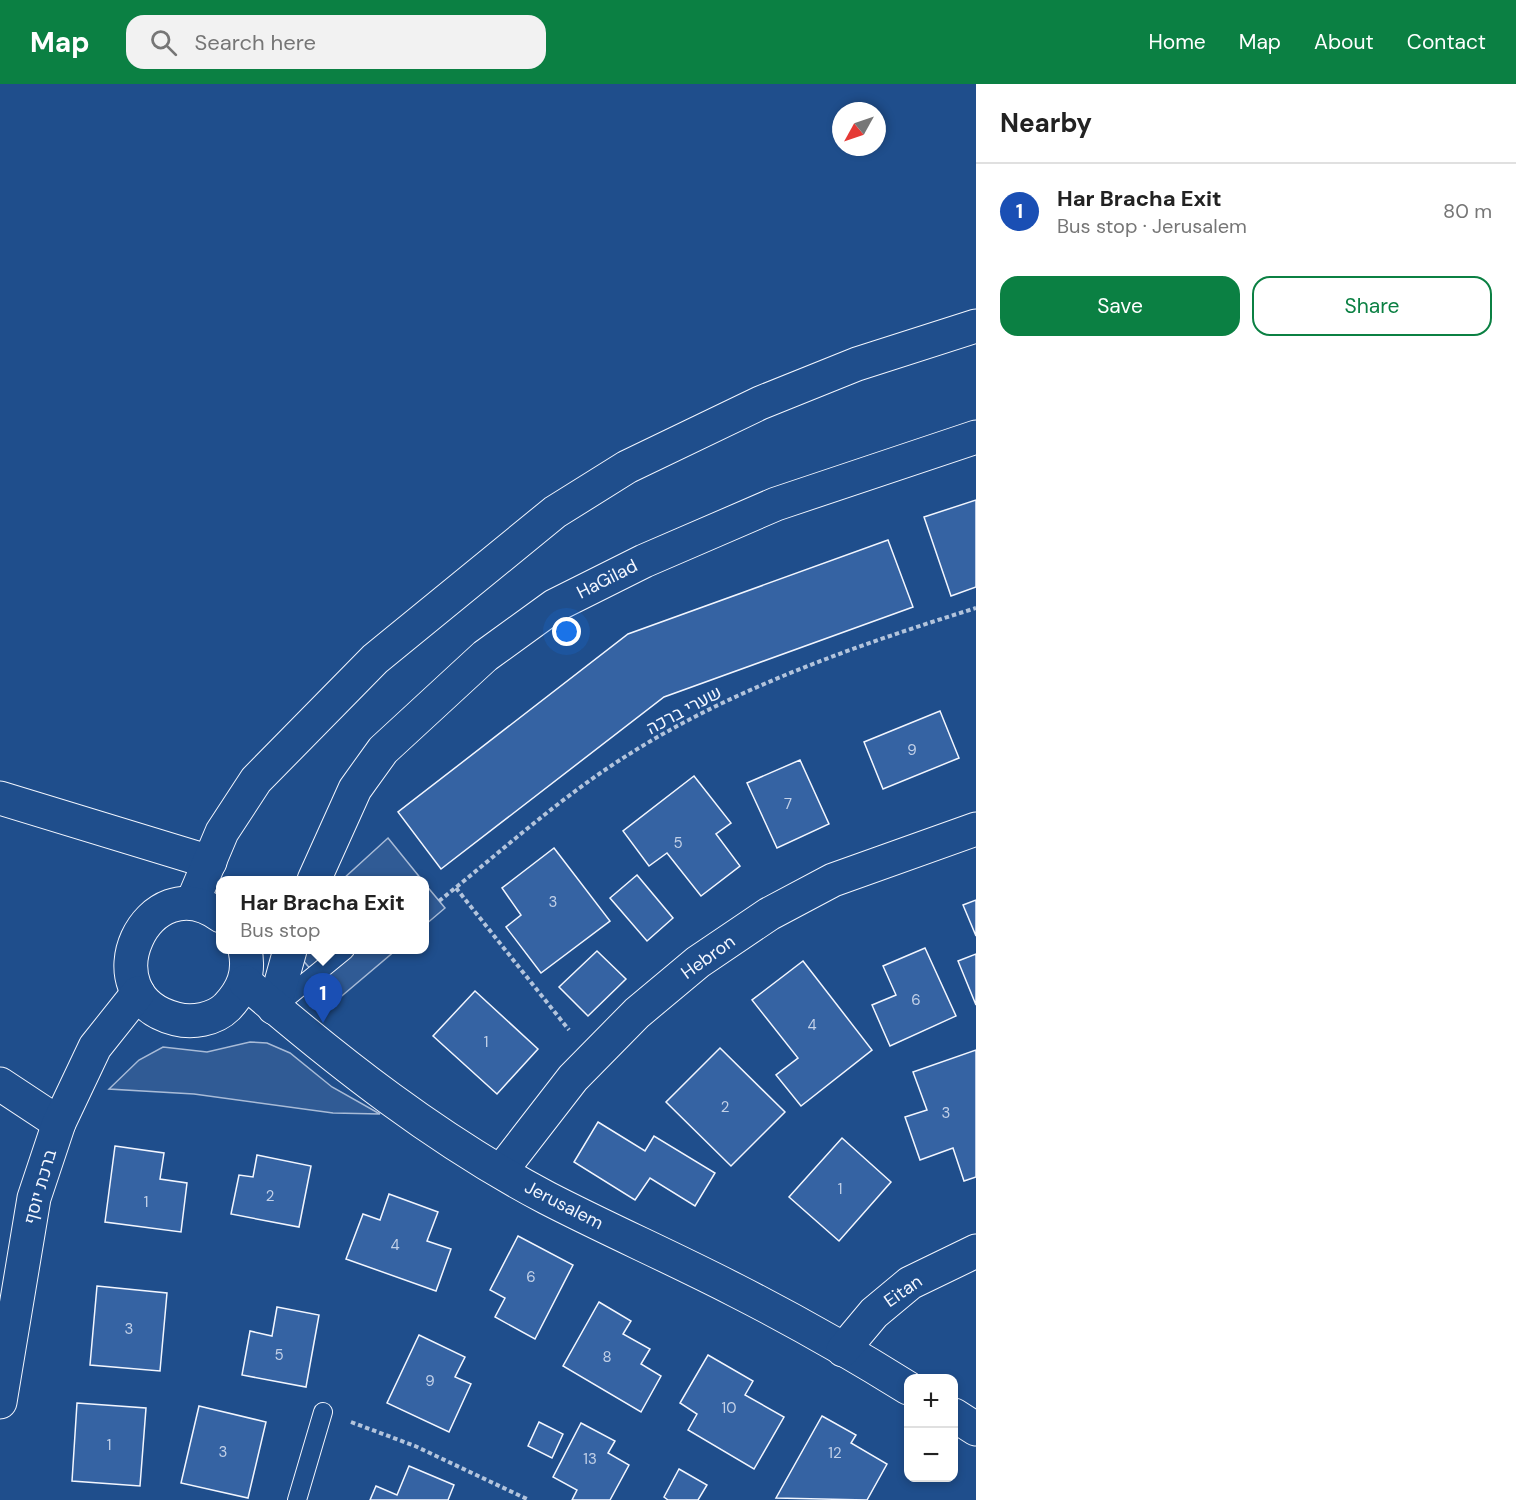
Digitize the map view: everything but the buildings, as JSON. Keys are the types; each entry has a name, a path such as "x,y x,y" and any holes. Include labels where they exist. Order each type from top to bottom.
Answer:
{"street":[{"path":"246,954 248,962 244,982 238,996 223,1010 205,1019 185,1022 165,1016 151,1008 138,993 131,973 131,953 137,933 150,918 171,906 206,910 210,862 222,832 256,780 390,645 555,512 627,467 759,403 857,364 976,326"},
{"name":"HaGilad","path":"316,876 354,789 383,750 485,656 554,606 644,561 777,504 976,437"},
{"path":"0,798 210,862"},
{"name":"Hebron","path":"501,1171 573,1078 638,1013 698,962 769,914 833,879 976,829"},
{"path":"274,1008 289,954"},
{"name":"Jerusalem","path":"244,982 366,1082 423,1123 501,1171 546,1197 735,1290 904,1385"},
{"name":"ברכת יוסף","path":"0,1402 34,1198 59,1123 95,1047 138,993"},
{"path":"0,1084 59,1123"},
{"name":"Eitan","path":"843,1350 874,1313 910,1283 976,1251"},
{"path":"958,1418 976,1429"}],"lane":[{"path":"274,1008 340,954"},
{"path":"297,1500 323,1412"}],"path":[{"name":"שערי ברכה","path":"440,901 599,774 685,721 790,672 976,608"},
{"path":"456,888 592,1059"},
{"path":"323,1412 415,1446 529,1500"}],"shaded area":[{"path":"388,838 419,876 346,876"},
{"path":"429,889 445,908 429,922"},
{"path":"302,954 391,954 337,1000 301,958"},
{"path":"250,1042 267,1043 290,1053 332,1087 380,1114 333,1113 194,1094 109,1089 139,1060 163,1047 207,1052"}],"place":[{"name":"Har Bracha Exit","path":"323,1023"}]}
